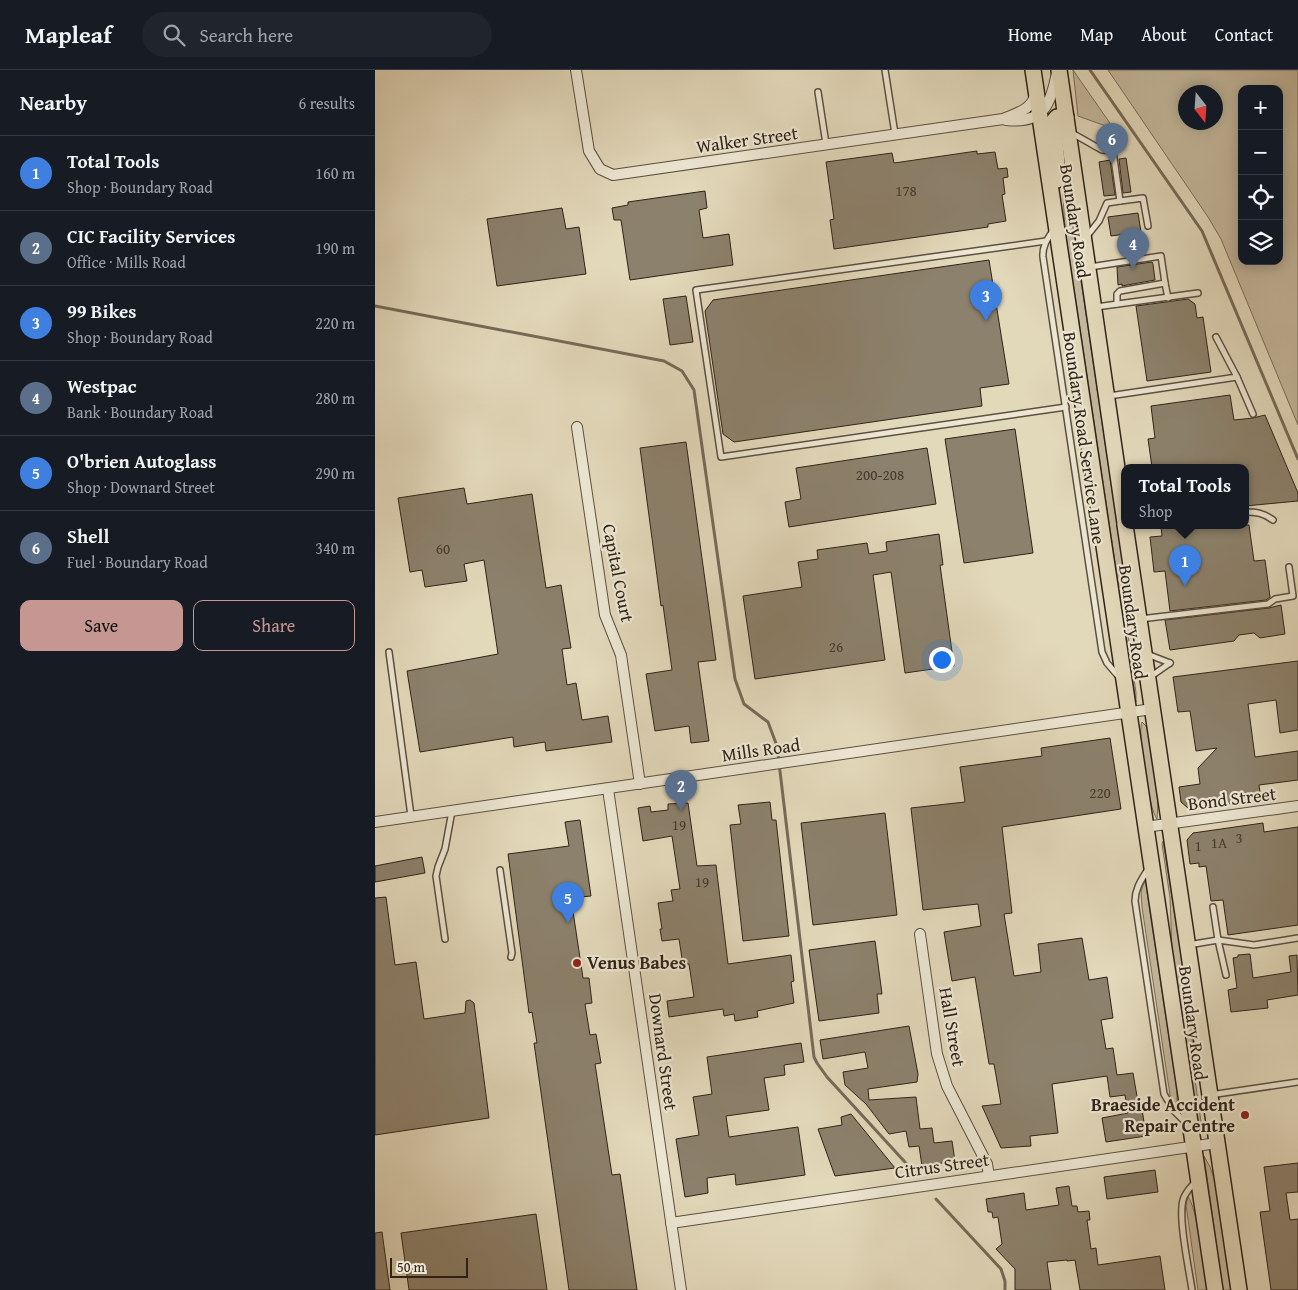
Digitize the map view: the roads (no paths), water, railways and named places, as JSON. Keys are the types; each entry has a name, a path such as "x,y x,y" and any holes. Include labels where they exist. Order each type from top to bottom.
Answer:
{"main road":[{"name":"Boundary Road","path":"1033,70 1192,1147 1215,1290"},
{"name":"Boundary Road","path":"1058,70 1121,497"},
{"path":"1055,218 1057,162 1053,122 1057,117 1067,124"},
{"name":"Boundary Road","path":"1126,529 1239,1290"}],"street":[{"name":"Walker Street","path":"576,70 589,151 595,163 605,173 618,175 1003,119 1032,119 1039,114"},
{"path":"1039,114 1049,103 1058,70"},
{"name":"Walker Street","path":"1003,119 1027,108 1035,98 1036,91"},
{"name":"Capital Court","path":"577,427 605,615 621,655 640,784"},
{"name":"Mills Road","path":"375,822 1152,709"},
{"name":"Downard Street","path":"608,789 681,1290"},
{"name":"Bond Street","path":"1145,827 1298,806"},
{"name":"Hall Street","path":"920,934 937,1054 947,1086 987,1164 989,1176"},
{"name":"Citrus Street","path":"671,1223 1217,1143"}],"lane":[{"path":"885,70 895,135"},
{"path":"818,92 826,145"},
{"path":"1067,124 1102,150 1113,151 1120,201"},
{"path":"1083,241 1099,221 1107,202 1143,198 1148,226"},
{"name":"Boundary Road Service Lane","path":"1055,218 1046,241 1043,257 1065,407 1102,652 1107,663 1123,681"},
{"path":"1046,241 696,290 721,457 1065,407"},
{"path":"1087,267 1161,256 1168,298"},
{"path":"1117,304 1117,294 1120,291 1165,283"},
{"path":"1093,308 1198,293"},
{"path":"1216,337 1237,377 1253,414"},
{"path":"1106,397 1237,377"},
{"path":"1249,512 1266,515 1273,520"},
{"path":"1139,619 1268,604 1275,599 1293,596 1289,567"},
{"path":"389,652 411,816"},
{"path":"1144,653 1171,663 1148,678"},
{"path":"445,940 436,876 437,867 445,849 452,811"},
{"path":"1151,866 1140,882 1136,891 1135,901 1163,1094 1174,1111 1189,1126"},
{"path":"500,870 511,957"},
{"path":"1213,908 1226,975"},
{"path":"1188,946 1218,940 1254,945 1298,938"},
{"path":"1210,1095 1298,1082"},
{"path":"1193,1290 1182,1205 1187,1192 1198,1180"}],"waterway":[{"path":"1090,70 1202,231 1298,459"},
{"path":"375,306 664,361 682,371 694,390 735,679 744,704 768,722 777,746 814,1057 827,1077 915,1173"},
{"path":"936,1199 1001,1269 1005,1281 1005,1290"}],"place":[{"name":"Shell","path":"1112,164"},
{"name":"Westpac","path":"1133,269"},
{"name":"99 Bikes","path":"986,321"},
{"name":"Total Tools","path":"1185,586"},
{"name":"CIC Facility Services","path":"681,811"},
{"name":"O'brien Autoglass","path":"568,923"},
{"name":"Venus Babes","path":"577,963"},
{"name":"Braeside Accident Repair Centre","path":"1245,1115"}]}
